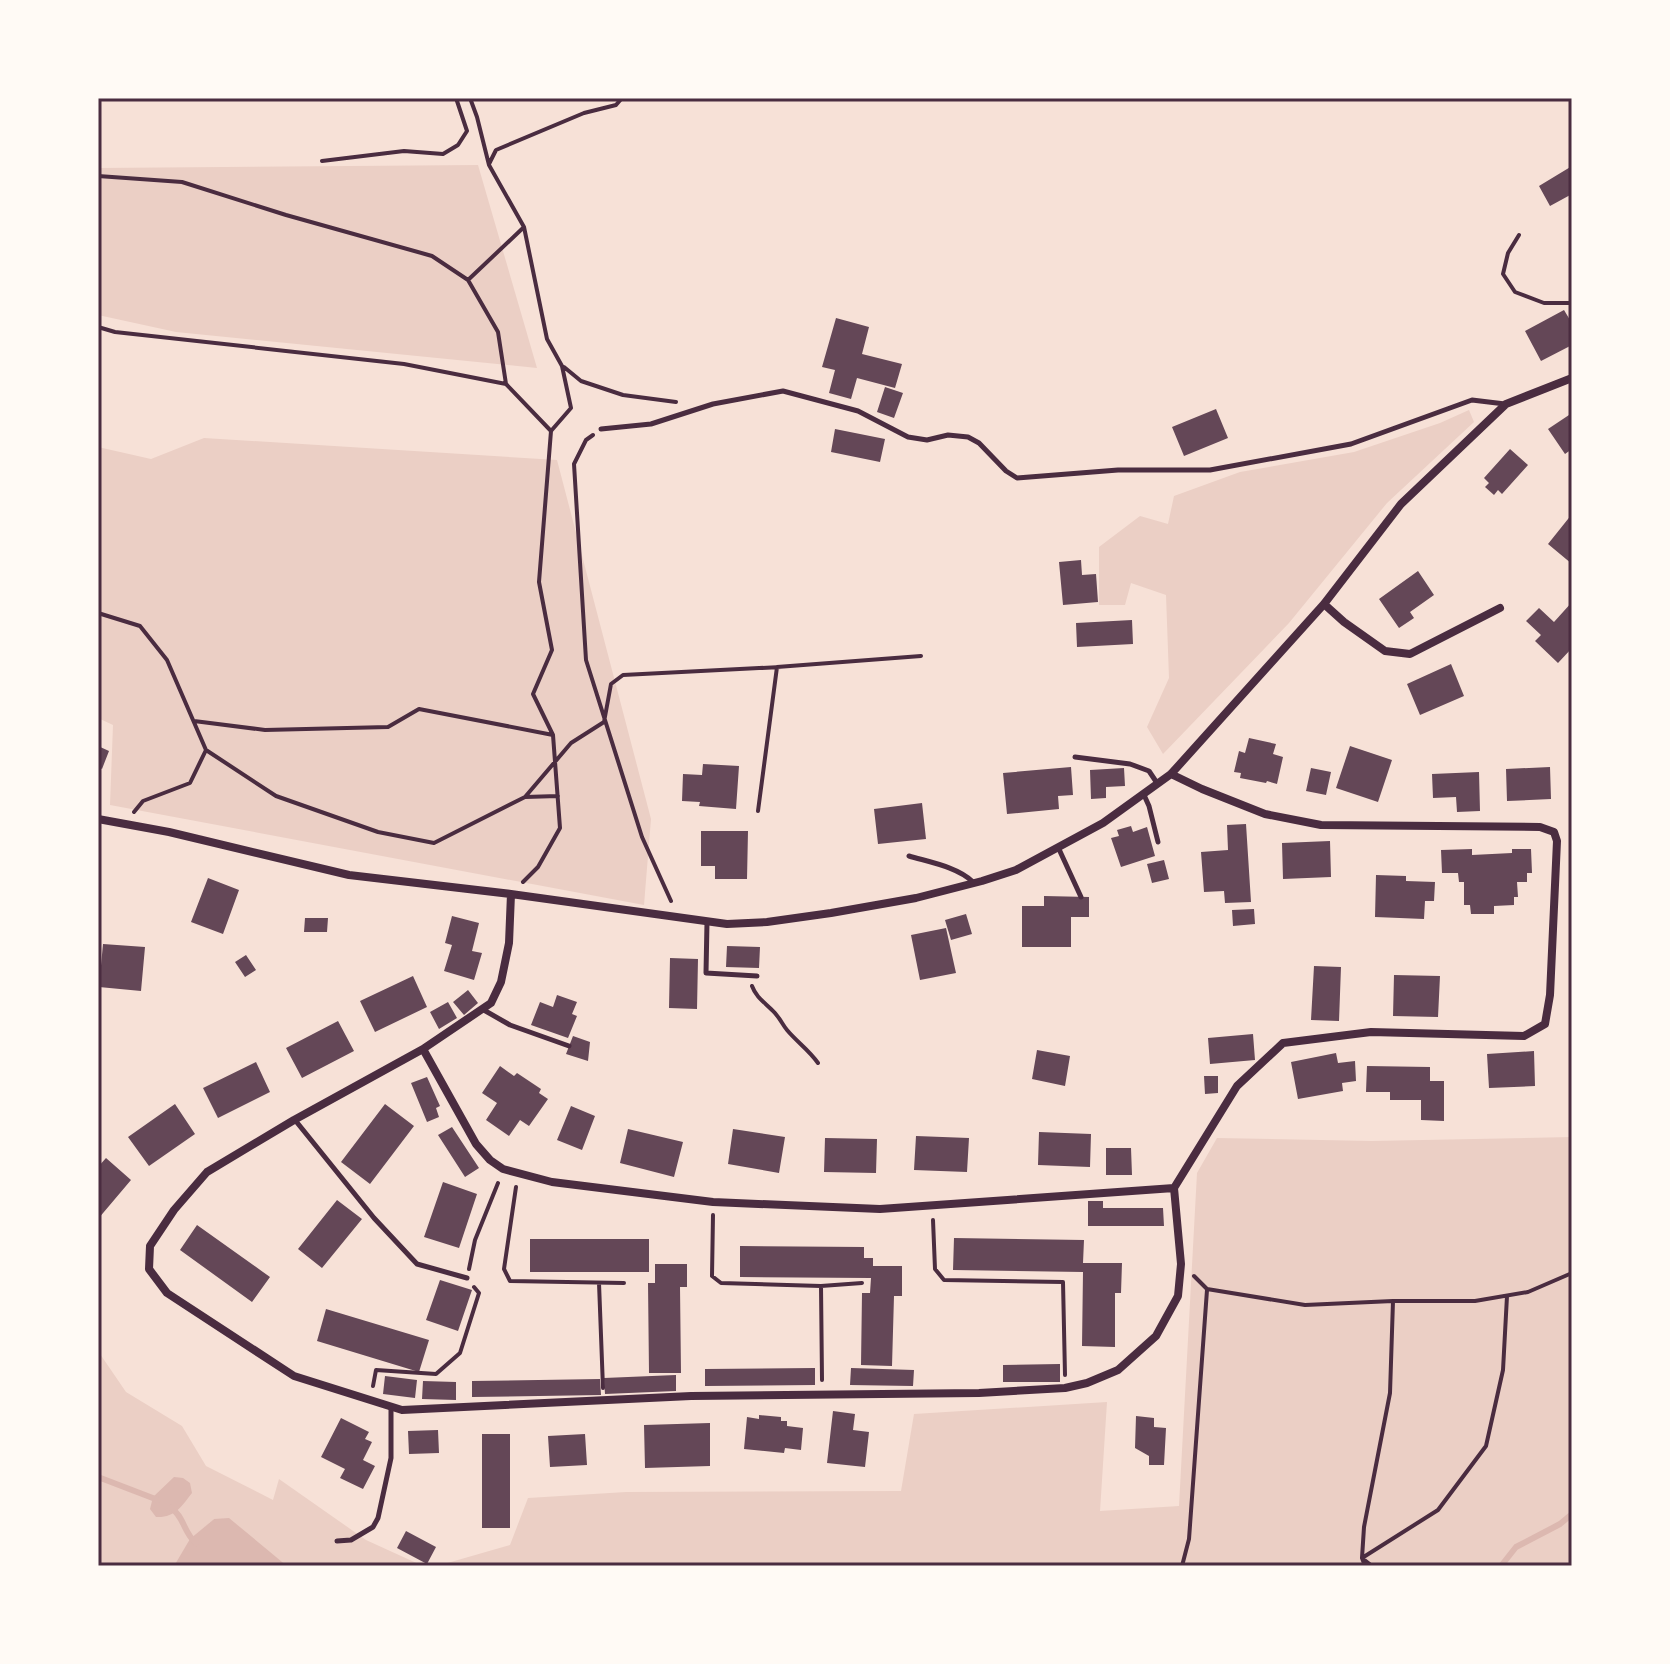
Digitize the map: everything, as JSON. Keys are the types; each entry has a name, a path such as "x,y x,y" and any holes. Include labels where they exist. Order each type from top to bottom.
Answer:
{"street":[{"path":"98,819 169,832 349,875 727,924 767,922 916,898 973,883 1016,870 1103,823 1171,774 1324,604 1401,504 1506,404 1572,378"},
{"path":"1324,604 1385,651 1410,654 1500,608"},
{"path":"511,894 509,943 501,982 491,1003 423,1049 207,1172 174,1210 150,1246 149,1269 167,1293 294,1376 402,1410 691,1396 979,1393 1065,1388 1118,1370 1156,1336 1178,1296 1181,1264 1174,1188 1237,1086 1283,1043 1371,1032 1524,1036 1545,1024 1550,995 1557,841 1554,832 1540,827 1321,825 1265,814 1171,774"},
{"path":"423,1049 476,1144 490,1160 503,1169 552,1182 713,1202 880,1209 1174,1188"}],"lane":[{"path":"601,429 651,424 713,404 783,391 858,411 908,437 927,440 948,435 968,437 979,443 1017,478 1118,470 1210,470 1351,444 1472,400 1506,404"},
{"path":"1075,757 1130,764 1149,771 1157,783"},
{"path":"1143,794 1158,842"},
{"path":"1058,847 1081,897"},
{"path":"909,856 948,868 970,878 973,883"},
{"path":"707,921 706,973 755,976"},
{"path":"482,1009 510,1025 569,1046"},
{"path":"294,1120 374,1218 417,1264 467,1278"},
{"path":"337,1541 351,1540 362,1534 373,1527 378,1518 391,1458 391,1407"}],"path":[{"path":"322,161 404,151 443,154 458,145 467,131 456,98"},
{"path":"470,98 489,165 524,227 547,339 562,366 571,408 551,431 539,582 552,650 533,694 553,735 560,828 538,867 511,894"},
{"path":"489,165 496,150 584,113 616,105 622,98"},
{"path":"98,176 182,182 432,256 468,280 498,332 506,384 551,431"},
{"path":"468,280 524,227"},
{"path":"1519,235 1508,253 1503,274 1515,292 1544,303 1572,303"},
{"path":"98,327 115,332 404,364 506,384"},
{"path":"562,366 581,381 623,395 679,403"},
{"path":"601,429 586,440 574,464 586,660 642,837 679,918"},
{"path":"98,613 140,626 167,660 206,750 276,796 378,832 434,843 525,797 571,743 604,722 611,684 623,675 921,656"},
{"path":"758,811 777,667 781,667"},
{"path":"194,721 265,730 388,727 419,709 553,735"},
{"path":"124,824 143,801 190,783 206,750"},
{"path":"525,797 558,796"},
{"path":"755,976 752,983 755,992 818,1063"},
{"path":"370,1400 376,1370 436,1374 460,1353 479,1293 467,1278 475,1240 503,1169"},
{"path":"519,1173 504,1269 510,1281 624,1283"},
{"path":"713,1202 712,1276 721,1283 821,1286 862,1283"},
{"path":"933,1205 935,1269 944,1280 1063,1282 1065,1388"},
{"path":"1181,1264 1207,1289 1305,1305 1475,1301 1528,1292 1572,1273"},
{"path":"599,1283 603,1400"},
{"path":"821,1286 823,1395"},
{"path":"1182,1566 1189,1539 1207,1289"},
{"path":"1362,1558 1438,1510 1486,1446 1503,1370 1507,1296"},
{"path":"1365,1566 1362,1558 1364,1527 1390,1393 1393,1301"},
{"path":"1362,1558 1372,1566"}],"shaded area":[{"path":"478,165 537,368 176,332 98,315 98,168"},
{"path":"1469,410 1474,422 1387,503 1289,623 1163,754 1147,727 1169,678 1166,595 1131,583 1125,605 1099,605 1099,547 1140,516 1168,524 1174,496 1240,472 1354,452"},
{"path":"204,438 557,460 651,819 644,905 110,805 113,725 98,718 98,447 151,459"},
{"path":"1572,1137 1572,1566 437,1566 510,1545 528,1498 626,1492 901,1491 914,1414 1107,1402 1100,1511 1179,1506 1197,1173 1217,1138 1372,1141"},
{"path":"98,1351 126,1392 182,1426 206,1466 273,1500 279,1479 366,1540 423,1566 287,1566 264,1548 214,1519 191,1539 174,1566 98,1566"},
{"path":"174,1477 190,1483 192,1493 173,1513 156,1517 150,1509 153,1497"},
{"path":"229,1518 287,1566 174,1566 190,1539 214,1519"}],"building":[{"path":"1572,166 1572,194 1550,206 1539,186"},
{"path":"1564,310 1572,319 1572,345 1541,361 1525,331"},
{"path":"836,318 869,327 862,354 902,364 895,388 857,378 851,399 829,393 835,370 822,367"},
{"path":"885,387 903,393 894,418 877,412"},
{"path":"1216,409 1228,438 1184,456 1172,427"},
{"path":"1572,413 1572,449 1565,454 1548,429"},
{"path":"835,429 885,439 880,462 831,452"},
{"path":"1510,449 1528,465 1502,494 1498,490 1494,495 1485,487 1489,483 1484,478"},
{"path":"1572,514 1572,564 1548,544"},
{"path":"1081,560 1082,575 1096,574 1098,602 1063,605 1059,562"},
{"path":"1418,571 1434,595 1410,612 1414,618 1399,628 1379,599"},
{"path":"1572,602 1572,648 1558,663 1535,641 1541,635 1526,621 1539,608 1554,622"},
{"path":"1132,620 1133,644 1077,647 1076,623"},
{"path":"1451,664 1464,696 1420,715 1407,684"},
{"path":"1249,738 1276,744 1273,754 1283,757 1277,784 1240,778 1241,773 1234,772 1239,751 1245,753"},
{"path":"98,746 109,751 102,769 98,767"},
{"path":"1350,746 1392,760 1378,802 1336,788"},
{"path":"703,764 739,766 736,809 699,806 700,802 682,801 683,774 702,775"},
{"path":"1071,767 1073,795 1058,796 1059,809 1007,814 1003,773"},
{"path":"1550,767 1551,799 1507,801 1506,769"},
{"path":"1124,768 1125,786 1106,787 1106,798 1091,799 1090,770"},
{"path":"1311,768 1331,772 1326,795 1306,791"},
{"path":"1479,772 1480,811 1457,812 1456,797 1433,798 1432,774"},
{"path":"922,803 926,839 878,844 874,809"},
{"path":"1246,824 1251,902 1225,903 1224,891 1204,892 1201,852 1228,850 1227,825"},
{"path":"1131,826 1133,832 1147,827 1155,856 1121,867 1111,838 1119,836 1117,830"},
{"path":"701,831 748,831 747,879 715,879 715,866 701,866"},
{"path":"1330,841 1331,877 1283,879 1282,843"},
{"path":"1472,849 1472,855 1531,849 1532,873 1527,873 1527,882 1517,882 1518,897 1514,897 1514,905 1494,906 1494,914 1471,914 1470,905 1464,905 1464,882 1459,882 1458,873 1442,873 1441,850"},
{"path":"1164,860 1169,879 1152,883 1147,864"},
{"path":"1376,875 1406,876 1406,881 1435,882 1434,901 1425,901 1424,919 1375,917"},
{"path":"208,878 239,890 223,934 191,922"},
{"path":"1044,896 1089,897 1089,917 1071,917 1071,947 1022,947 1022,906 1044,906"},
{"path":"1254,909 1255,924 1233,926 1232,910"},
{"path":"966,914 972,934 951,940 945,920"},
{"path":"452,916 479,923 472,951 482,953 474,980 444,971 452,945 445,943"},
{"path":"305,918 328,918 327,932 304,932"},
{"path":"946,928 956,973 920,980 911,935"},
{"path":"103,944 145,947 141,991 99,987"},
{"path":"727,946 760,947 759,968 726,967"},
{"path":"246,955 256,970 245,977 235,962"},
{"path":"670,958 698,959 697,1009 669,1008"},
{"path":"1314,966 1341,967 1339,1021 1311,1020"},
{"path":"1394,975 1440,976 1438,1017 1393,1016"},
{"path":"413,976 427,1007 375,1032 360,1001"},
{"path":"468,990 478,1003 464,1015 453,1002"},
{"path":"557,995 577,1002 572,1014 577,1016 568,1038 531,1025 540,1002 553,1007"},
{"path":"448,1002 457,1018 439,1029 430,1012"},
{"path":"338,1021 354,1051 302,1078 286,1048"},
{"path":"1253,1034 1255,1060 1210,1064 1208,1038"},
{"path":"573,1036 590,1042 588,1061 566,1054"},
{"path":"1037,1050 1070,1056 1065,1086 1032,1079"},
{"path":"1534,1051 1535,1086 1489,1088 1487,1054"},
{"path":"1336,1053 1338,1063 1355,1061 1356,1081 1342,1083 1343,1091 1298,1099 1291,1062"},
{"path":"256,1062 270,1092 218,1118 203,1088"},
{"path":"500,1066 541,1089 539,1093 548,1099 529,1126 520,1120 509,1136 486,1120 497,1103 482,1093"},
{"path":"1367,1066 1430,1067 1430,1081 1444,1081 1444,1121 1421,1120 1421,1100 1390,1100 1390,1092 1366,1092"},
{"path":"1204,1076 1218,1076 1218,1093 1205,1094"},
{"path":"427,1077 440,1106 436,1108 439,1117 427,1122 411,1083"},
{"path":"175,1104 195,1134 149,1166 128,1137"},
{"path":"385,1104 414,1126 370,1184 341,1162"},
{"path":"571,1106 595,1116 582,1150 557,1140"},
{"path":"452,1127 479,1168 465,1177 438,1135"},
{"path":"628,1129 683,1142 674,1177 620,1163"},
{"path":"733,1129 785,1137 779,1173 728,1164"},
{"path":"1039,1132 1091,1134 1090,1167 1038,1165"},
{"path":"916,1136 969,1138 967,1172 914,1170"},
{"path":"825,1138 877,1139 876,1173 824,1172"},
{"path":"1106,1148 1131,1148 1132,1175 1106,1175"},
{"path":"106,1158 131,1180 98,1219 98,1167"},
{"path":"443,1182 477,1194 459,1248 424,1237"},
{"path":"337,1200 362,1219 322,1268 298,1249"},
{"path":"1088,1201 1103,1201 1103,1208 1163,1208 1164,1226 1088,1226"},
{"path":"197,1225 270,1277 252,1302 180,1250"},
{"path":"954,1238 1084,1240 1083,1263 1122,1263 1121,1293 1115,1293 1115,1347 1082,1346 1083,1272 953,1270"},
{"path":"530,1239 649,1239 649,1272 530,1272"},
{"path":"740,1246 864,1247 864,1258 873,1258 873,1266 902,1266 902,1296 894,1296 892,1366 861,1365 862,1293 870,1293 871,1278 740,1277"},
{"path":"655,1264 687,1264 687,1287 680,1287 681,1373 649,1373 648,1283 655,1283"},
{"path":"440,1280 472,1290 458,1331 426,1320"},
{"path":"326,1309 429,1340 419,1372 317,1341"},
{"path":"1060,1364 1060,1382 1003,1382 1003,1365"},
{"path":"815,1368 815,1385 705,1386 705,1369"},
{"path":"851,1368 914,1370 913,1386 850,1385"},
{"path":"676,1375 676,1391 605,1394 604,1378"},
{"path":"385,1376 417,1380 415,1398 383,1394"},
{"path":"600,1379 601,1395 472,1397 472,1381"},
{"path":"423,1381 456,1382 456,1400 422,1399"},
{"path":"833,1411 855,1414 853,1430 869,1432 865,1467 827,1463"},
{"path":"759,1415 781,1417 781,1421 787,1421 787,1426 803,1428 801,1450 785,1448 784,1453 744,1449 747,1417 759,1419"},
{"path":"1136,1416 1154,1418 1154,1427 1166,1428 1164,1465 1149,1465 1149,1456 1135,1448"},
{"path":"341,1418 369,1432 365,1439 372,1442 363,1460 375,1466 363,1489 340,1478 345,1469 321,1457"},
{"path":"710,1423 710,1466 645,1468 644,1425"},
{"path":"438,1430 439,1453 409,1454 408,1431"},
{"path":"482,1434 510,1434 510,1528 482,1528"},
{"path":"585,1434 587,1465 550,1467 548,1436"},
{"path":"406,1531 436,1547 427,1564 397,1548"}],"waterway":[{"path":"98,1477 158,1500"},
{"path":"171,1508 196,1543"},
{"path":"1501,1566 1516,1547 1560,1524 1572,1514"}]}
